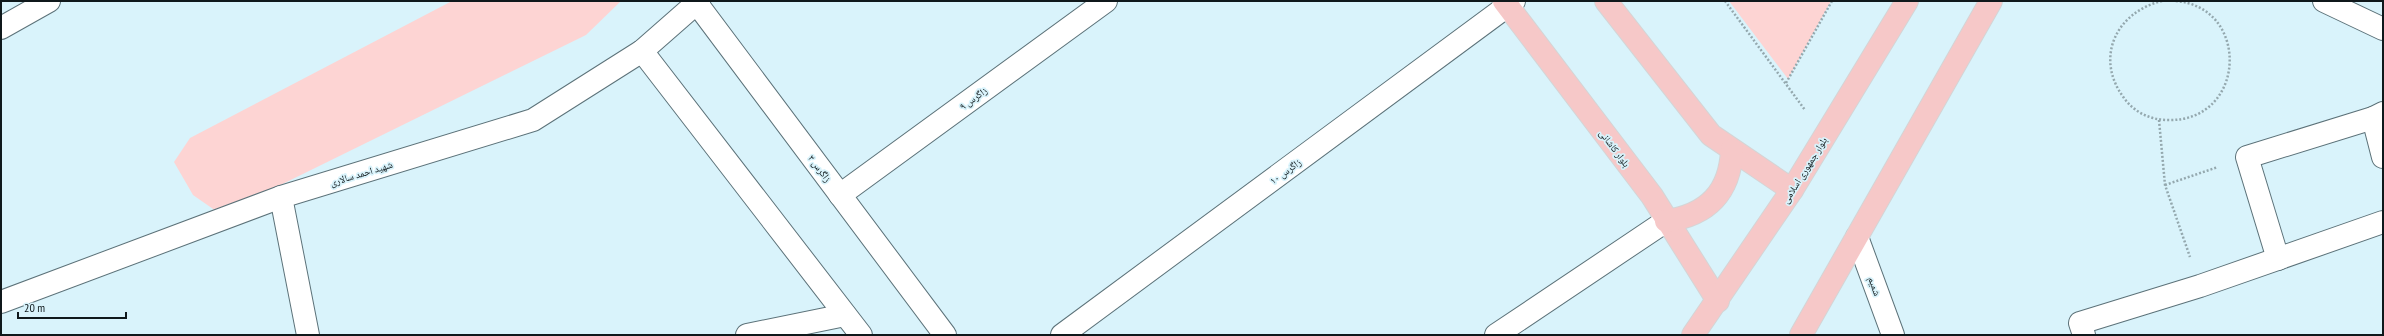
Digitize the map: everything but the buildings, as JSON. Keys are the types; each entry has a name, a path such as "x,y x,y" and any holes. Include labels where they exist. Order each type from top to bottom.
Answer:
{"main road":[{"path":"1606,1 1711,136 1792,190"},
{"name":"بلوار جمهوری اسلامی","path":"1693,335 1718,301 1792,190 1907,1"},
{"path":"1801,335 1991,1"},
{"name":"بلوار کاشانی","path":"1508,3 1652,196 1666,221 1718,301"},
{"path":"1666,221 1684,218 1700,211 1714,200 1725,185 1731,168 1732,150"}],"street":[{"path":"1,28 49,1"},
{"name":"زاگرس ۹","path":"840,195 1106,1"},
{"name":"زاگرس ۲","path":"697,2 945,335"},
{"name":"شهید احمد سالاری","path":"1,302 281,197 534,120 642,51 697,2"},
{"name":"زاگرس ۱۰","path":"1062,335 1508,3"},
{"path":"2332,3 2383,29"},
{"path":"642,51 861,335"},
{"path":"2278,259 2247,157 2378,116 2383,157"},
{"path":"281,197 308,335"},
{"path":"1496,335 1666,221"},
{"path":"2084,335 2080,323 2200,286 2383,222"},
{"name":"شمیم","path":"1857,237 1893,335"},
{"path":"748,335 845,315"}],"path":[{"path":"1724,1 1825,137"},
{"path":"1786,83 1832,1"},
{"path":"2162,1 2143,7 2133,13 2121,26 2113,41 2110,58 2112,75 2118,91 2128,104 2143,114 2159,120 2176,120 2193,116 2208,108 2220,95 2228,80 2231,63 2229,46 2223,30 2212,17 2203,10 2182,1 2175,1"},
{"path":"2159,120 2165,185 2200,286"},
{"path":"2165,185 2247,157"}],"shaded area":[{"path":"452,1 621,1 586,35 246,202 216,211 193,195 174,162 190,138"},
{"path":"1729,1 1831,1 1788,79"}]}
